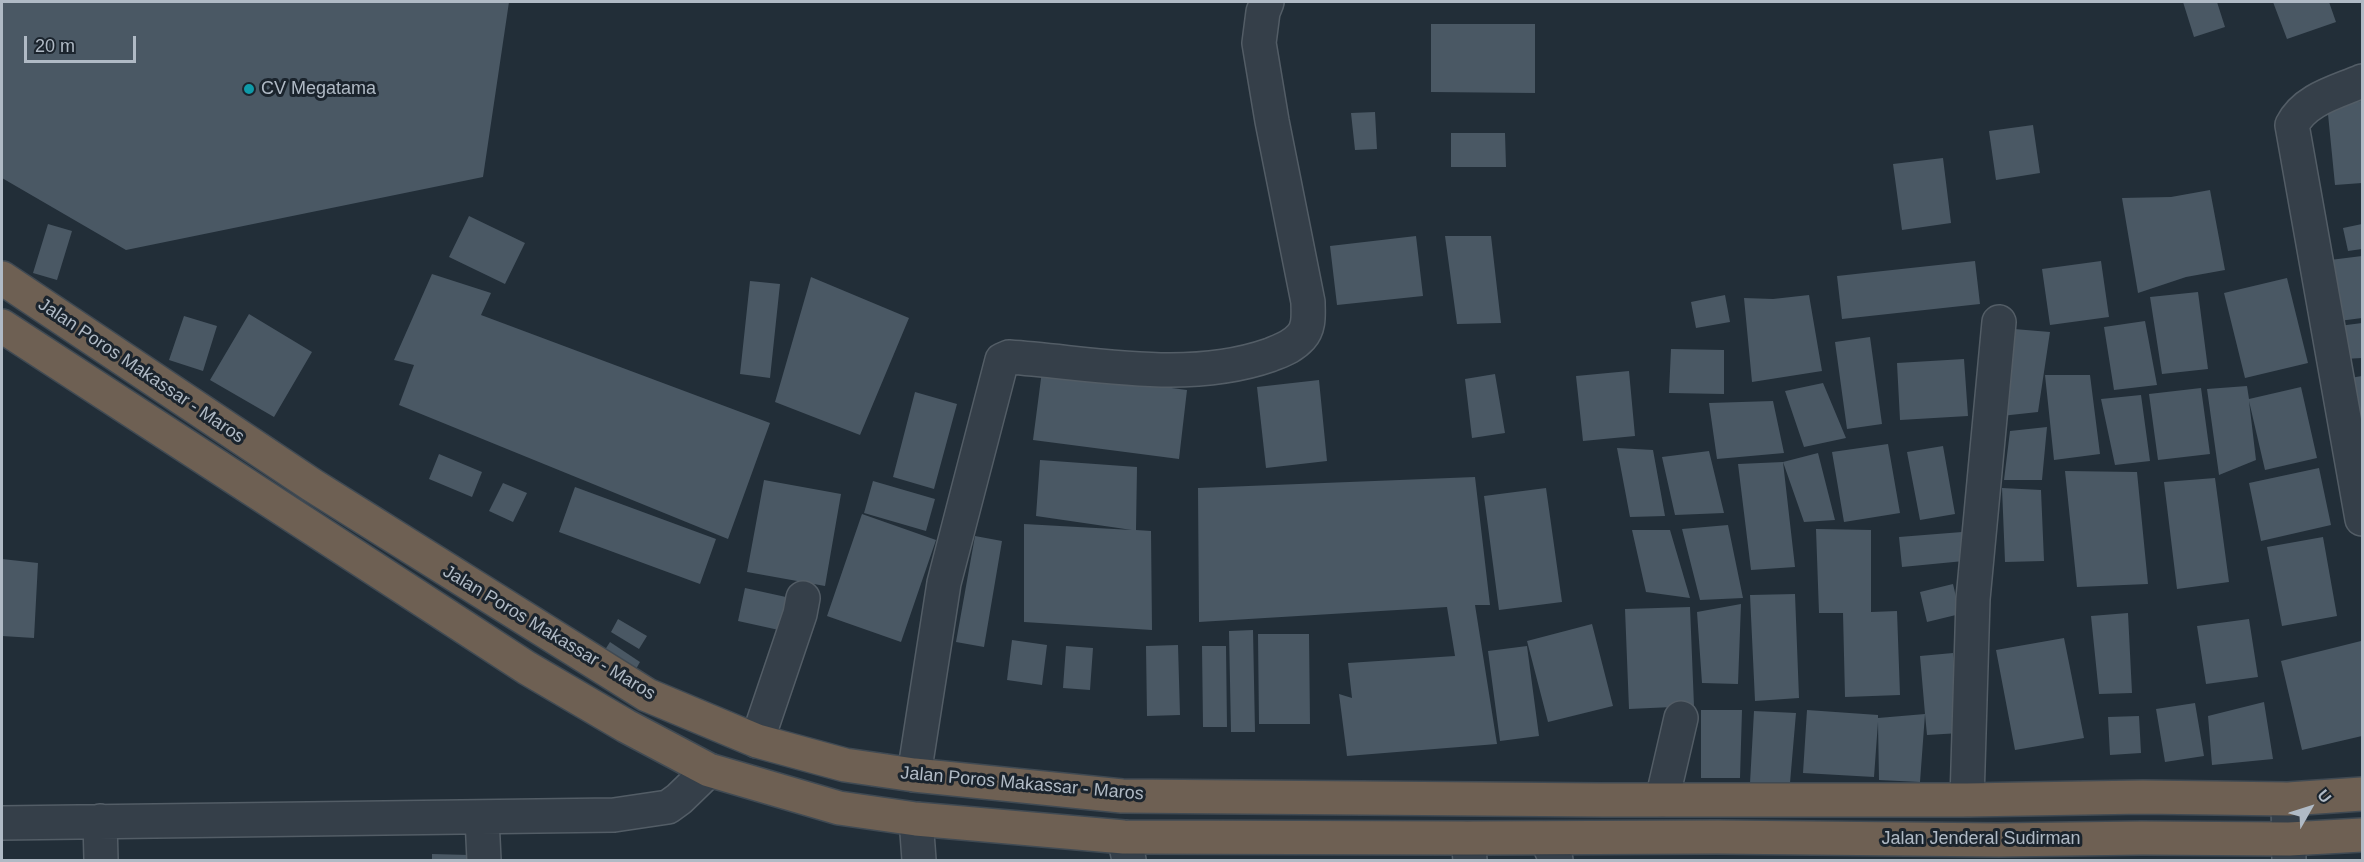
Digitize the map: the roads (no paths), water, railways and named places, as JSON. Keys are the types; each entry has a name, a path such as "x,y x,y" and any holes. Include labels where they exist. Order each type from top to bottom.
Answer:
{"highway":[{"name":"Jalan Poros Makassar - Maros","path":"2,278 312,485 646,695 757,741 845,765 914,775 1122,796 1662,800"},
{"name":"Jalan Poros Makassar - Maros","path":"2,326 527,668 626,726 710,770 839,808 1126,849 1551,849 1599,838"},
{"path":"1662,800 1967,800 2143,797 2288,799 2362,794"},
{"path":"2142,838 2143,797"},
{"name":"Jalan Jenderal Sudirman","path":"1599,838 1718,837 1997,850 2142,838 2289,850 2362,835"}],"street":[{"path":"914,775 944,583 1002,360 1009,357 1163,370 1188,370 1253,361 1290,347 1306,330 1309,318 1308,302 1259,43 1263,12 1267,2"},
{"path":"2362,81 2312,103 2296,117 2292,125 2362,519"},
{"path":"1967,800 1973,598 1999,322"},
{"path":"757,741 800,614 803,598"},
{"path":"1662,800 1681,718"},
{"path":"2,823 614,815 668,807 710,770"},
{"path":"2288,799 2289,850"},
{"path":"482,818 484,861"},
{"path":"916,819 919,861"},
{"path":"100,821 101,861"}],"place":[{"name":"CV Megatama","path":"249,89"}]}
